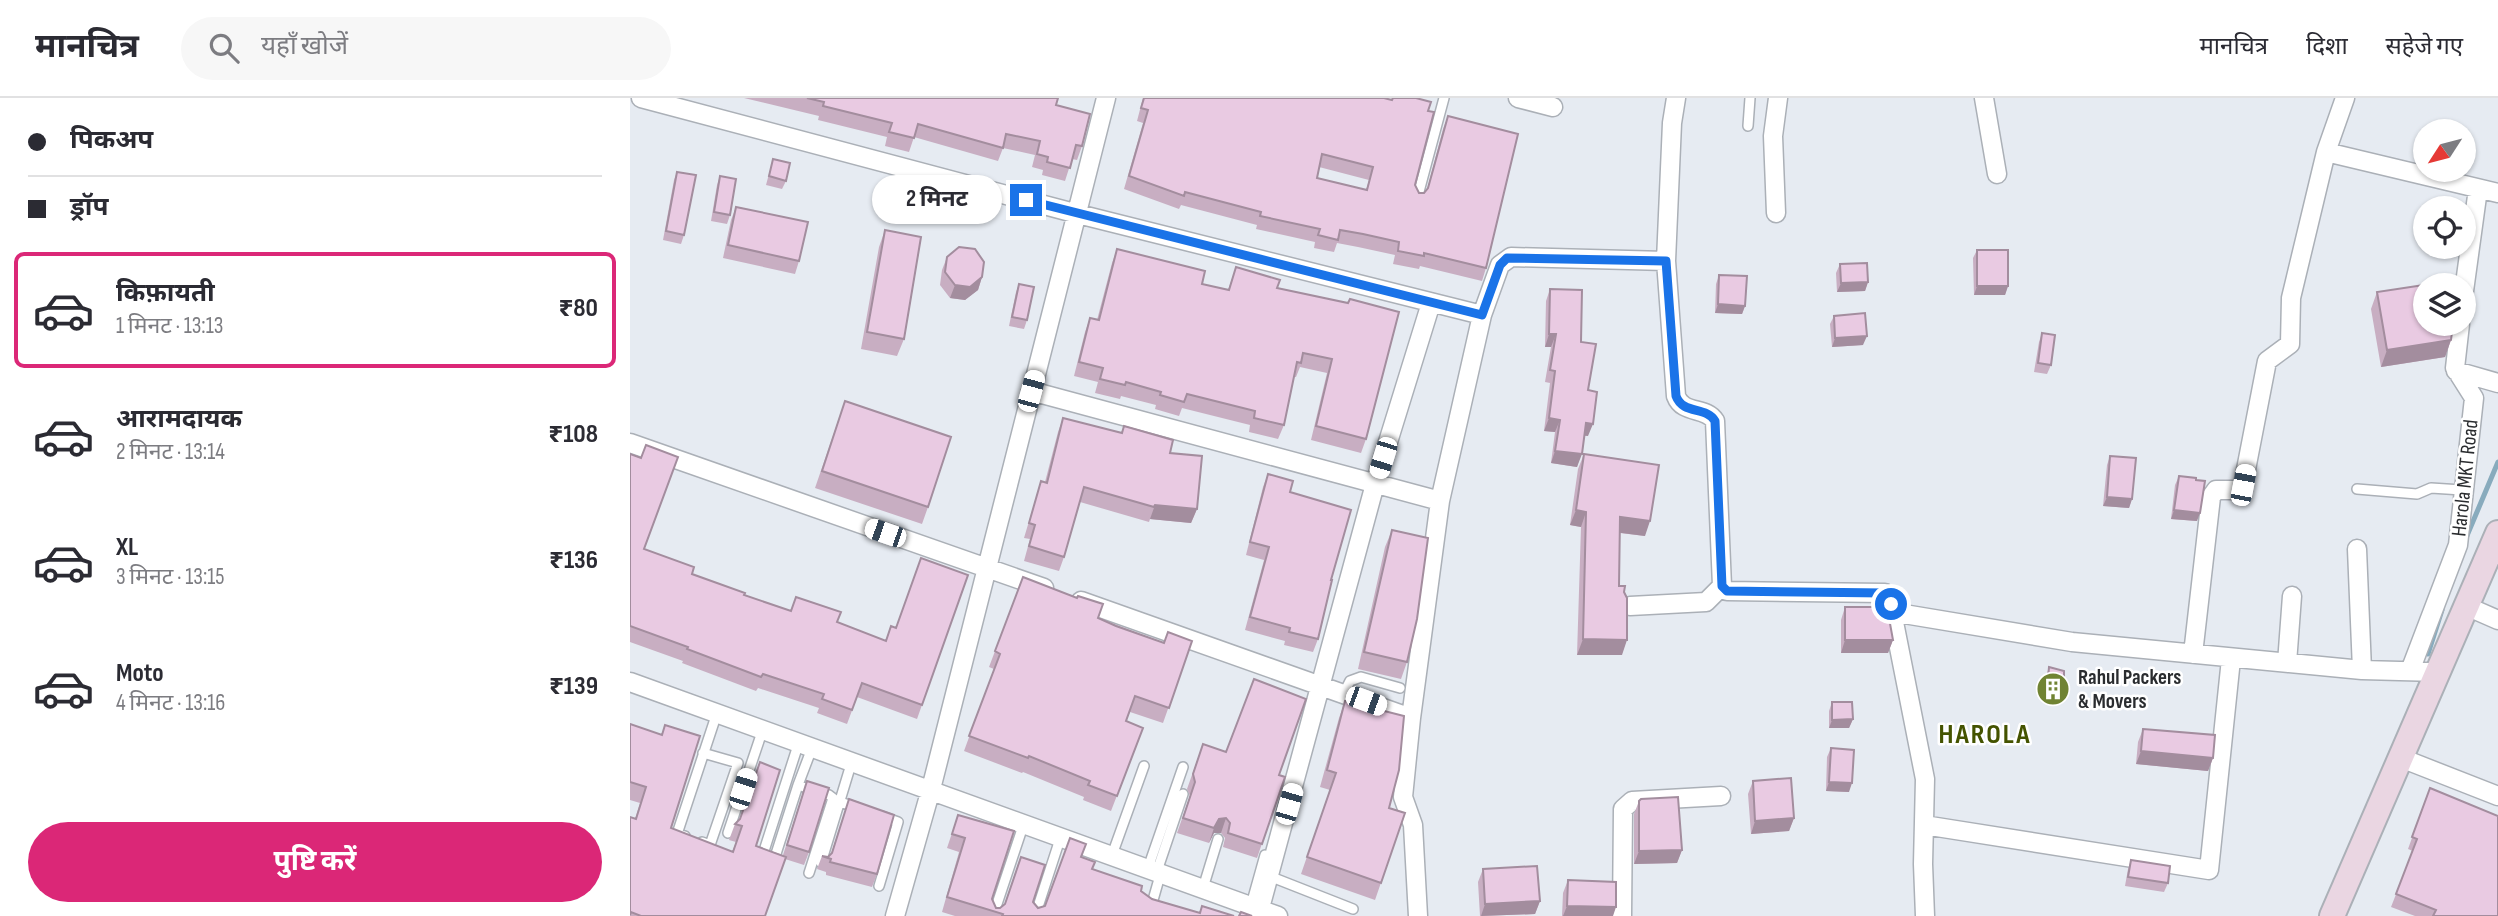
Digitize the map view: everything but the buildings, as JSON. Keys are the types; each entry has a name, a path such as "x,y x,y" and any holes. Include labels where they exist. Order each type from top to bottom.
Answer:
{"street":[{"path":"641,98 689,104 1078,214 1482,315"},
{"path":"895,916 931,789 1106,98"},
{"path":"1518,98 1553,107"},
{"path":"1676,98 1672,123 1666,261 1676,396 1686,408 1710,415 1715,421 1722,586 1727,591 1885,593 1890,598 1925,779 1925,916"},
{"path":"1776,214 1773,136 1777,98"},
{"path":"1984,98 1997,174"},
{"path":"2193,654 2211,497 2216,490 2239,489 2243,485 2267,361 2290,344 2291,299 2326,152 2345,98"},
{"path":"2326,152 2498,192"},
{"path":"2466,273 2478,188"},
{"path":"1418,916 1413,825 1403,797 1411,718 1440,502 1482,315 1500,265 1507,258 1666,261"},
{"path":"1255,906 1269,876 1375,484 1431,303"},
{"path":"2458,336 2454,364 2456,372 2498,383"},
{"name":"Harola MKT Road","path":"2410,671 2458,545 2474,398 2456,372"},
{"path":"1031,391 1440,502"},
{"path":"630,443 1411,718"},
{"path":"2332,916 2498,533"},
{"path":"2357,549 2362,670"},
{"path":"1630,606 1706,602 1722,586"},
{"path":"2287,663 2292,596"},
{"path":"2466,606 2498,620"},
{"path":"1892,612 2072,642 2362,670 2438,672"},
{"path":"1924,825 2209,870 2231,659"},
{"path":"630,682 1279,916"},
{"path":"2400,758 2498,796"},
{"path":"1622,916 1625,805 1632,802 1721,796"}],"lane":[{"path":"1417,199 1444,98"},
{"path":"1748,126 1750,98"},
{"path":"2357,489 2417,494 2431,488 2462,490"},
{"path":"1344,693 1348,683 1358,677 1400,688"},
{"path":"703,753 738,763 710,845 677,834 703,753 717,713"},
{"path":"728,833 763,729"},
{"path":"762,857 786,779 806,744"},
{"path":"775,857 798,785 806,744"},
{"path":"821,863 852,761"},
{"path":"750,766 762,771"},
{"path":"1112,855 1144,766"},
{"path":"1162,911 1148,911 1155,870 1183,767"},
{"path":"774,775 786,779"},
{"path":"798,785 832,798 809,873"},
{"path":"1155,870 1184,794"},
{"path":"840,802 863,810"},
{"path":"875,814 898,822 878,886"},
{"path":"993,916 1024,823"},
{"path":"1035,916 1061,836"},
{"path":"1203,888 1218,839"},
{"path":"1255,906 1265,855"},
{"path":"1011,861 1024,866"},
{"path":"1036,870 1048,874"},
{"path":"1269,876 1353,909"}],"waterway":[{"path":"2466,538 2498,462"},
{"path":"2428,654 2442,610"}],"place":[{"name":"Rahul Packers & Movers","path":"2053,689"}],"district":[{"name":"HAROLA","path":"1985,734"}],"route":[{"path":"1026,200 1482,315 1500,265 1507,258 1666,261 1677,400 1686,408 1712,416 1715,421 1720,583 1727,591 1885,593 1888,594 1891,604"}]}
